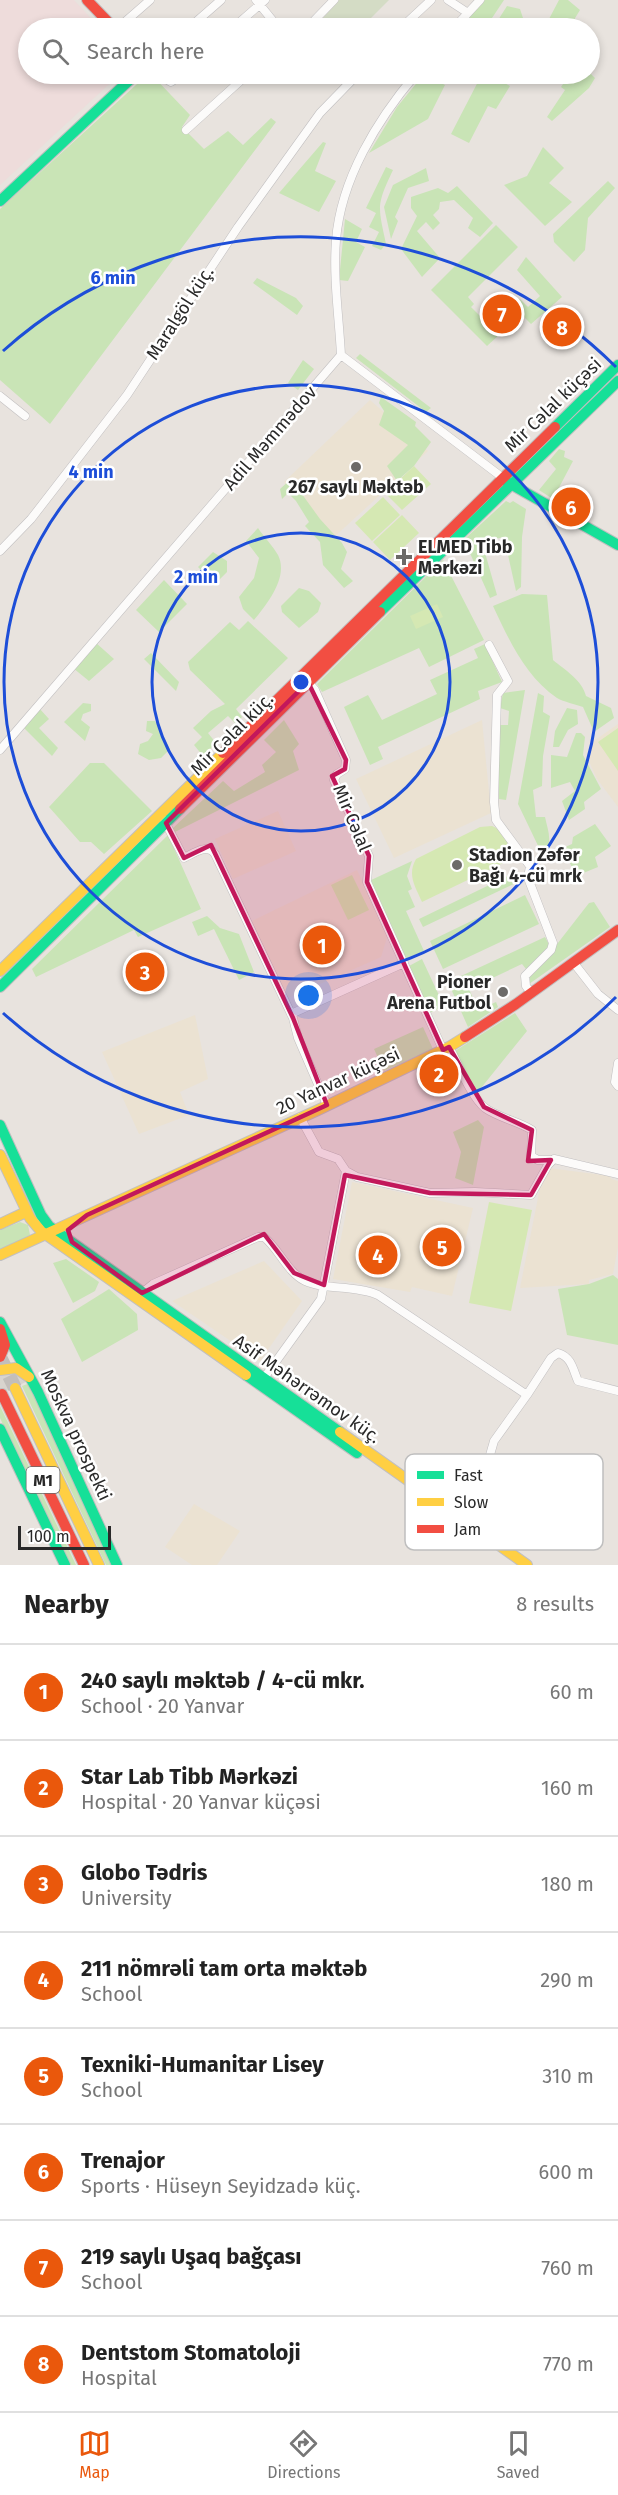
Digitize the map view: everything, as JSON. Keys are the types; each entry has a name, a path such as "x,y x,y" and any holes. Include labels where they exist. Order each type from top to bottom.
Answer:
{"main road":[{"path":"87,0 104,18"},
{"path":"0,201 125,84"},
{"name":"Mir Cəlal küçəsi","path":"512,468 618,365"},
{"name":"Mir Cəlal küç.","path":"0,987 23,957 163,818 507,481 618,381"},
{"name":"Mir Cəlal küç.","path":"163,818 308,682 507,481 512,468"},
{"path":"507,481 618,545"},
{"name":"20 Yanvar küçəsi","path":"50,1234 446,1048 531,993 618,930"},
{"name":"Mir Cəlal küç.","path":"0,971 23,957"},
{"path":"0,1125 50,1234"},
{"path":"0,1155 33,1223 67,1242 68,1230 87,1215"},
{"path":"0,1224 26,1212"},
{"path":"0,1255 50,1234"},
{"path":"0,1262 36,1246 50,1234"},
{"name":"Asif Məhərrəmov küç.","path":"67,1242 142,1293 262,1381"},
{"name":"Asif Məhərrəmov küç.","path":"67,1242 405,1482"},
{"name":"Moskva prospekti","path":"0,1322 33,1383 117,1565"},
{"path":"0,1329 5,1345 0,1357"},
{"path":"0,1370 16,1368 33,1383"},
{"name":"Moskva prospekti","path":"15,1388 98,1563"},
{"name":"M1","path":"2,1394 84,1565"},
{"path":"0,1429 65,1565"},
{"name":"Asif Məhərrəmov küç.","path":"496,1550 514,1565"},
{"name":"Asif Məhərrəmov küç.","path":"504,1550 527,1565"}],"street":[{"path":"129,18 150,0"},
{"path":"200,18 221,0"},
{"path":"317,18 334,0"},
{"path":"412,18 431,0"},
{"path":"448,0 468,13"},
{"path":"463,18 480,0"},
{"path":"243,18 260,1 271,18"},
{"path":"186,130 237,84"},
{"name":"Maralgöl küç.","path":"0,551 31,519 127,394 238,227 320,113 348,84"},
{"path":"409,84 378,126 350,178 343,203 336,238 335,258 341,355 507,481"},
{"name":"Adil Məmmədov","path":"0,750 341,355"},
{"path":"0,396 25,416"},
{"path":"489,645 508,681 497,695 494,797 496,820 530,866 528,878 553,943 551,950 525,976 526,986 531,993"},
{"name":"Mir Cəlal","path":"308,682 315,690 346,760 347,765 335,775 335,782 370,860 368,882 404,963"},
{"path":"163,818 184,858 203,849 213,850 291,1014 327,1105"},
{"path":"573,962 598,994 618,1010"},
{"path":"291,1014 404,963 446,1048 477,1099 484,1107 518,1121 532,1130 531,1156 538,1160 559,1159 618,1174"},
{"path":"618,1063 615,1082 618,1086"},
{"path":"300,1117 319,1152 338,1159 346,1171 357,1178 430,1193 485,1192 526,1197 536,1190 551,1160"},
{"path":"262,1381 321,1299 346,1171"},
{"path":"142,1293 153,1284 261,1236 267,1238 300,1278 310,1283 355,1288 378,1295 526,1395"},
{"path":"490,1454 494,1441 551,1358 558,1353 571,1363 578,1381 618,1390"}],"highlighted area":[{"path":"308,682 346,760 345,769 332,776 369,856 367,882 443,1050 449,1047 484,1107 532,1130 528,1161 551,1160 531,1195 430,1193 345,1175 324,1285 294,1273 264,1234 142,1293 72,1242 68,1230 87,1215 327,1105 293,1018 211,845 184,858 166,823"}],"shaded area":[{"path":"0,0 74,0 91,18 18,18 18,84 109,84 0,185"},
{"name":"267 saylı Məktəb","path":"370,400 428,451 331,540 284,482"},
{"path":"482,720 491,813 394,858 356,779"},
{"path":"618,724 618,807 597,779 587,757 594,741"},
{"path":"278,811 296,851 233,879 215,839"},
{"path":"357,870 388,934 381,957 286,999 250,922"},
{"path":"195,1015 208,1079 180,1092 189,1115 139,1134 102,1052"},
{"path":"549,1168 610,1176 611,1179 618,1181 618,1247 613,1274 589,1280 589,1284 520,1288 541,1183"},
{"path":"352,1182 473,1208 452,1296 412,1287 410,1292 333,1279"},
{"path":"264,1261 302,1301 260,1361 172,1301"},
{"path":"18,1373 28,1381 0,1394 0,1374"},
{"path":"194,1504 240,1531 217,1565 192,1565 165,1547"}],"green space":[{"path":"339,0 389,0 371,18 323,18"},
{"path":"485,0 504,0 492,18 468,18"},
{"path":"559,0 568,0 580,10 575,18 550,18"},
{"path":"507,6 520,9 523,18 499,18"},
{"path":"137,84 161,84 190,115 182,127 204,149 228,131 243,145 271,118 276,122 50,424 0,380 0,209"},
{"path":"416,84 445,85 428,119 369,153 397,107"},
{"path":"477,84 510,86 496,109 488,106 469,143 451,134"},
{"path":"563,84 591,84 552,121 547,117 565,90 561,87"},
{"path":"323,142 326,143 315,171 336,181 319,212 279,193"},
{"path":"543,147 564,168 549,183 572,202 545,226 504,185 527,176"},
{"path":"386,167 393,170 381,199 380,213 386,244 381,250 372,246 379,232 369,227 376,213 366,208"},
{"path":"426,168 429,181 408,188 395,217 398,221 391,239 384,207 393,185"},
{"path":"608,181 615,188 588,218 585,250 574,262 554,242 553,234"},
{"path":"457,186 493,223 480,237 468,228 473,218 454,200 440,202 439,209 433,215 440,223 433,230 426,222 417,231 440,258 422,277 401,249 417,216 411,208 411,197 438,188 448,193"},
{"path":"345,219 362,229 356,242 365,247 348,281 339,280"},
{"path":"496,225 518,247 468,297 474,304 471,307 499,335 487,346 431,290"},
{"path":"526,257 562,297 531,324 523,316 515,324 508,317 517,309 514,305 520,299 528,307 540,296 517,270"},
{"path":"257,278 296,298 303,306 297,315 253,283"},
{"path":"360,354 431,408 426,412 356,358"},
{"path":"303,360 314,369 298,390 288,383"},
{"path":"381,397 416,422 415,426 431,442 414,466 397,481 387,466 408,445 379,425 384,411 379,403"},
{"path":"559,449 565,451 564,457 573,461 553,499 539,490 556,469 549,461"},
{"path":"414,466 431,484 402,510 385,493"},
{"path":"291,479 347,552 341,569 353,581 344,588 323,565 320,542 305,526 309,522 296,501 288,493 282,499 280,489"},
{"path":"383,497 400,515 372,541 355,523"},
{"path":"506,501 510,503 513,501 526,509 522,537 521,587 516,591 504,537 482,542 497,595 490,598 469,551 460,552 456,547"},
{"path":"402,515 419,533 390,560 373,542"},
{"path":"258,528 278,555 281,572 275,590 254,620 243,609 239,597 254,578 259,558 246,541"},
{"path":"213,552 227,561 227,572 215,584 198,567"},
{"path":"443,560 484,640 429,667 419,648 322,692 317,684"},
{"path":"164,580 187,604 159,632 136,610"},
{"path":"299,588 309,591 321,603 318,612 299,628 282,612 281,606"},
{"path":"522,594 547,595 553,660 577,680 586,696 611,708 614,718 594,732 583,707 563,701 546,689 527,668 505,632 493,606"},
{"path":"437,604 443,617 416,629 410,616"},
{"path":"248,621 288,658 236,709 242,717 236,724 228,716 208,733 216,743 203,756 194,745 202,737 193,728 211,711 225,704 190,670 188,662 230,622 239,630"},
{"path":"95,642 114,659 89,681 73,668"},
{"path":"485,644 502,682 478,691 480,699 378,747 383,759 370,765 344,707 368,695 382,720 437,694 430,680 478,658 474,649"},
{"path":"151,653 179,682 176,691 144,659"},
{"path":"525,690 506,800 499,799 497,754 500,725 508,725 509,711 500,708 503,693"},
{"path":"538,693 544,696 543,712 550,716 543,756 542,786 533,790 536,817 545,817 549,832 548,846 542,854 518,804"},
{"path":"83,703 91,704 91,711 83,714 81,720 90,727 85,741 64,722"},
{"path":"39,708 49,719 39,728 58,748 52,756 23,727"},
{"path":"567,708 577,710 578,724 568,730 559,747 553,747 555,731"},
{"path":"284,720 299,744 293,751 299,770 175,832 173,828 223,781 234,791 265,772 262,765 276,752 264,740"},
{"path":"147,721 155,721 170,749 161,758 149,760 138,754 140,744 148,741 153,734 146,731"},
{"path":"618,728 618,771 598,742"},
{"path":"576,733 581,733 585,737 583,755 601,789 584,802 585,809 569,820 562,801 575,791 570,782 551,788 551,755 567,757"},
{"path":"90,763 104,763 152,811 104,854 91,842 80,842 49,807"},
{"path":"595,824 611,846 595,857 598,867 576,876 563,848 572,844 573,837"},
{"name":"Stadion Zəfər Bağı 4-cü mrk","path":"492,826 501,832 507,842 508,853 503,863 422,902 412,875 416,859 480,827"},
{"path":"168,835 201,909 138,937 134,930 36,977 32,969"},
{"path":"412,861 407,876 412,889 408,891 415,907 406,911 424,951 405,959 369,881"},
{"path":"514,873 518,882 423,927 419,919"},
{"path":"352,875 369,910 348,920 331,885"},
{"path":"525,895 539,924 443,969 430,941"},
{"path":"594,902 610,927 529,984 530,974 522,964 469,989 478,1010 496,1002 498,1007 468,1027 448,982 545,937 551,948 554,948 589,903"},
{"path":"207,916 220,928 239,934 254,972 239,980 214,929 198,936 192,922"},
{"path":"422,959 444,1006 430,1013 409,966"},
{"path":"515,1013 527,1031 477,1093 455,1051"},
{"path":"423,1027 433,1049 384,1071 374,1049"},
{"path":"478,1120 484,1127 473,1185 455,1178 461,1152 453,1132"},
{"path":"489,1202 532,1210 511,1311 469,1303"},
{"path":"20,1222 28,1225 30,1235 0,1251 0,1230"},
{"path":"66,1259 99,1282 95,1291 73,1303 53,1263"},
{"path":"613,1275 618,1279 618,1345 567,1335 558,1289 589,1284"},
{"path":"109,1289 137,1314 138,1330 82,1362 61,1319"},
{"path":"30,1383 113,1565 106,1565 22,1386"},
{"path":"0,1406 76,1565 70,1565 0,1418"}],"tunnel":[{"path":"0,1357 15,1388"}],"traffic: fast":[{"path":"0,201 125,84"},
{"path":"555,427 618,365"},
{"path":"380,612 618,381"},
{"path":"507,482 618,545"},
{"path":"0,987 180,809"},
{"path":"0,1125 41,1215 49,1226 340,1432"},
{"path":"0,1322 38,1392 117,1565"},
{"path":"246,1375 357,1453"},
{"path":"0,1429 65,1565"}],"traffic: slow":[{"path":"0,971 223,753"},
{"path":"0,1255 318,1110 449,1047 465,1037"},
{"path":"0,1155 30,1218 41,1231 246,1375"},
{"path":"0,1224 26,1212"},
{"path":"0,1370 16,1368 29,1377"},
{"path":"15,1388 99,1565"},
{"path":"340,1432 405,1478"},
{"path":"506,1550 527,1565"}],"traffic: jam":[{"path":"87,0 104,18"},
{"path":"223,753 555,427"},
{"path":"180,809 380,612"},
{"path":"465,1037 516,1004 618,930"},
{"path":"0,1329 5,1345 0,1357"},
{"path":"2,1394 84,1565"}],"place":[{"name":"219 saylı Uşaq bağçası","path":"502,314"},
{"name":"Dentstom Stomatoloji","path":"562,327"},
{"name":"267 saylı Məktəb","path":"356,467"},
{"name":"Trenajor","path":"571,507"},
{"name":"ELMED Tibb Mərkəzi","path":"404,557"},
{"name":"Stadion Zəfər Bağı 4-cü mrk","path":"457,865"},
{"name":"240 saylı məktəb / 4-cü mkr.","path":"322,945"},
{"name":"Globo Tədris","path":"145,972"},
{"name":"Pioner Arena Futbol","path":"503,992"},
{"name":"Star Lab Tibb Mәrkәzi","path":"439,1074"},
{"name":"Texniki-Humanitar Lisey","path":"442,1247"},
{"name":"211 nömrəli tam orta məktəb","path":"378,1255"}]}
